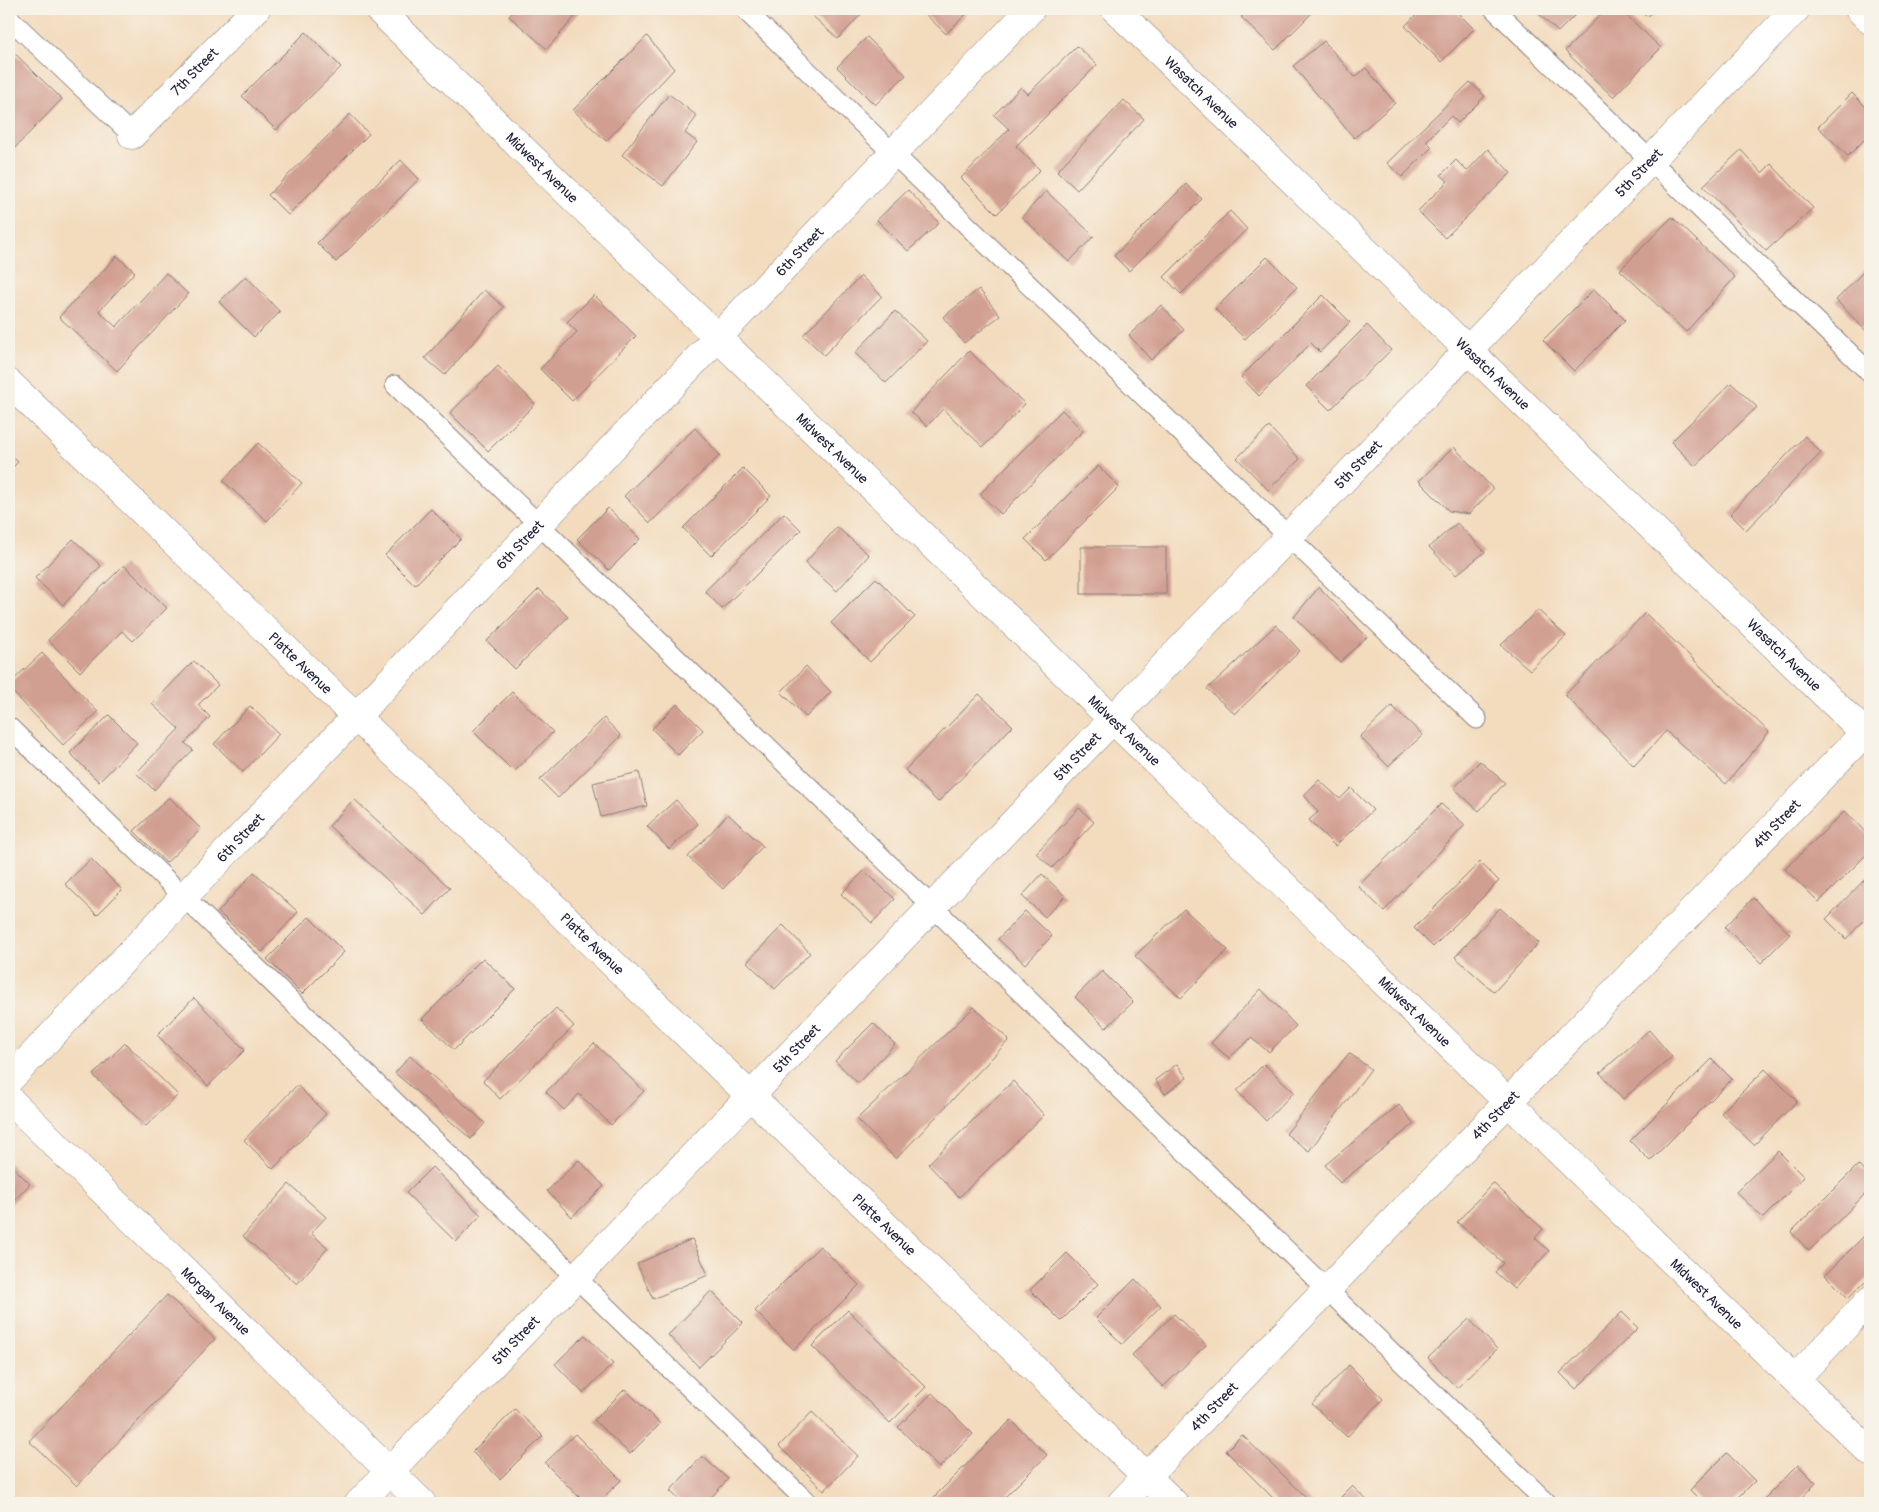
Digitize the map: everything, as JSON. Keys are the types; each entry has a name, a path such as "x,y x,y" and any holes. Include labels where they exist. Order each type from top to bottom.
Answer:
{"street":[{"name":"7th Street","path":"132,135 256,9"},
{"name":"Midwest Avenue","path":"378,9 1870,1452"},
{"name":"6th Street","path":"9,1080 1031,9"},
{"name":"Wasatch Avenue","path":"1116,9 1868,732"},
{"name":"5th Street","path":"359,1503 1796,9"},
{"path":"1859,9 1870,20"},
{"name":"Platte Avenue","path":"9,383 1174,1503"},
{"name":"4th Street","path":"1121,1503 1868,732"},
{"name":"Morgan Avenue","path":"9,1099 422,1503"},
{"path":"1795,1379 1870,1300"}],"lane":[{"path":"1494,9 1870,373"},
{"path":"748,13 1477,718"},
{"path":"9,18 132,135"},
{"path":"395,384 1547,1503"},
{"path":"9,727 808,1503"}],"building":[{"path":"516,9 576,9 579,12 547,49 509,16"},
{"path":"805,9 866,9 838,39"},
{"path":"920,9 971,9 946,34"},
{"path":"1249,9 1308,9 1312,13 1275,50 1241,17"},
{"path":"1422,9 1454,9 1474,29 1441,62 1405,26"},
{"path":"1534,9 1581,9 1558,32"},
{"path":"1606,9 1620,9 1661,48 1613,97 1565,51"},
{"path":"1638,9 1656,9 1647,17"},
{"path":"306,32 341,67 276,130 242,96"},
{"path":"647,36 674,69 606,141 573,110"},
{"path":"867,37 906,75 875,105 837,67"},
{"path":"1324,41 1355,77 1366,68 1395,103 1354,138 1293,66"},
{"path":"1077,46 1097,65 1016,146 1040,170 997,214 961,178 1009,129 994,115 1021,87 1028,94"},
{"path":"9,48 62,99 9,154"},
{"path":"1470,82 1485,96 1458,123 1451,116 1426,141 1432,147 1402,177 1387,163"},
{"path":"1852,93 1870,111 1870,134 1848,156 1818,127"},
{"path":"669,94 697,116 685,133 697,142 663,186 622,155"},
{"path":"1124,100 1144,119 1077,190 1057,171"},
{"path":"350,114 369,134 288,215 268,195"},
{"path":"1488,149 1511,173 1445,238 1418,211 1448,181 1441,175 1456,160 1467,171"},
{"path":"1741,150 1762,173 1771,164 1813,208 1766,251 1703,186"},
{"path":"401,160 419,179 336,262 317,243"},
{"path":"1186,184 1202,199 1129,271 1114,256"},
{"path":"908,190 939,223 908,251 877,220"},
{"path":"1046,191 1094,236 1069,262 1022,217"},
{"path":"1230,211 1247,229 1181,294 1164,277"},
{"path":"1672,217 1735,277 1686,332 1620,270"},
{"path":"117,256 135,272 99,311 116,327 166,273 188,294 117,371 59,317"},
{"path":"1267,257 1297,287 1245,339 1215,309"},
{"path":"1866,269 1870,272 1870,335 1836,300"},
{"path":"246,276 280,312 254,337 219,302"},
{"path":"861,276 882,296 824,355 803,335"},
{"path":"979,289 1000,316 964,343 943,317"},
{"path":"1594,289 1625,320 1574,371 1543,340"},
{"path":"484,290 504,307 445,375 425,358"},
{"path":"594,295 636,336 572,401 540,369 577,332 567,322"},
{"path":"1323,295 1350,322 1320,352 1311,343 1259,396 1241,377"},
{"path":"1161,305 1184,330 1151,360 1129,335"},
{"path":"895,311 927,341 886,383 855,353"},
{"path":"1367,325 1391,350 1330,410 1306,386"},
{"path":"969,351 1025,404 983,447 943,409 927,426 911,412"},
{"path":"498,366 535,404 488,451 450,413"},
{"path":"1731,383 1757,407 1695,466 1671,442"},
{"path":"1062,410 1083,431 1001,514 980,494"},
{"path":"1269,427 1300,459 1268,490 1237,458"},
{"path":"695,428 720,455 650,523 624,496"},
{"path":"1805,436 1821,453 1746,530 1730,514"},
{"path":"258,443 302,483 267,521 223,481"},
{"path":"1454,447 1493,489 1469,514 1449,511 1419,481"},
{"path":"9,453 18,462 9,471"},
{"path":"1098,466 1119,487 1046,560 1025,539"},
{"path":"743,468 771,496 711,556 683,528"},
{"path":"608,508 640,539 609,570 577,539"},
{"path":"431,509 461,539 415,585 385,555"},
{"path":"784,513 801,530 722,609 705,591"},
{"path":"1457,523 1485,552 1456,575 1429,547"},
{"path":"837,527 869,555 837,591 805,563"},
{"path":"73,539 101,566 63,605 35,578"},
{"path":"1081,547 1166,547 1166,594 1081,594"},
{"path":"124,565 167,608 133,641 122,631 80,672 48,640"},
{"path":"876,578 915,617 870,662 831,623"},
{"path":"1319,587 1367,637 1340,662 1294,617"},
{"path":"539,589 568,617 515,669 487,641"},
{"path":"1538,610 1566,636 1530,670 1501,645"},
{"path":"1645,613 1769,732 1726,784 1666,731 1634,766 1565,695"},
{"path":"1276,625 1300,651 1235,714 1207,689"},
{"path":"42,653 98,712 63,745 9,688 9,684"},
{"path":"194,661 218,685 198,705 210,717 185,743 193,750 154,790 136,773 179,729 152,704"},
{"path":"806,666 831,692 806,717 781,692"},
{"path":"512,692 553,732 514,772 473,731"},
{"path":"979,694 1013,726 938,802 905,770"},
{"path":"677,704 703,730 678,755 652,729"},
{"path":"250,706 279,734 243,772 214,744"},
{"path":"1392,706 1423,735 1388,766 1360,737"},
{"path":"109,715 137,743 99,782 70,753"},
{"path":"604,718 621,736 558,798 540,780"},
{"path":"1480,761 1505,783 1479,811 1454,788"},
{"path":"639,772 647,806 601,817 593,783"},
{"path":"1319,780 1340,799 1351,788 1373,810 1335,846 1309,820 1318,812 1304,795"},
{"path":"169,797 201,829 166,863 134,831"},
{"path":"354,799 450,888 425,915 329,826"},
{"path":"676,800 698,824 669,849 647,826"},
{"path":"1441,804 1465,825 1384,911 1358,886"},
{"path":"1079,808 1094,822 1052,868 1036,853"},
{"path":"1845,811 1870,837 1870,851 1819,902 1785,869"},
{"path":"728,814 763,846 723,889 688,857"},
{"path":"91,859 122,890 97,915 65,884"},
{"path":"1480,862 1499,881 1433,947 1414,928"},
{"path":"864,871 895,899 872,923 841,894"},
{"path":"254,872 298,912 262,952 218,912"},
{"path":"1042,874 1065,896 1045,917 1022,896"},
{"path":"1870,874 1870,914 1846,939 1826,919"},
{"path":"1753,898 1790,934 1761,963 1725,927"},
{"path":"1500,908 1539,943 1494,992 1455,957"},
{"path":"1184,909 1228,950 1181,998 1135,956"},
{"path":"1025,911 1052,936 1025,964 998,939"},
{"path":"309,917 344,952 302,994 267,959"},
{"path":"783,925 810,953 775,989 747,962"},
{"path":"483,958 515,989 454,1050 422,1019"},
{"path":"1102,971 1133,1002 1106,1028 1075,997"},
{"path":"1261,989 1296,1026 1269,1052 1251,1038 1229,1058 1211,1043"},
{"path":"194,998 245,1050 208,1086 157,1035"},
{"path":"974,1007 1009,1040 896,1159 857,1119"},
{"path":"556,1008 574,1026 500,1099 483,1081"},
{"path":"873,1023 895,1044 858,1083 835,1061"},
{"path":"1649,1030 1672,1057 1623,1099 1600,1073"},
{"path":"125,1043 178,1095 146,1126 93,1075"},
{"path":"594,1043 644,1091 611,1125 579,1094 564,1110 546,1092"},
{"path":"1349,1053 1371,1069 1309,1151 1286,1134"},
{"path":"410,1056 485,1123 471,1139 395,1073"},
{"path":"1712,1059 1732,1079 1650,1161 1630,1141"},
{"path":"1177,1064 1187,1078 1165,1094 1155,1080"},
{"path":"1264,1064 1294,1092 1266,1121 1237,1091"},
{"path":"1765,1069 1797,1101 1754,1145 1721,1113"},
{"path":"1013,1081 1044,1115 959,1197 928,1164"},
{"path":"297,1085 326,1114 273,1169 244,1140"},
{"path":"1399,1105 1414,1124 1340,1183 1325,1165"},
{"path":"1778,1151 1804,1177 1763,1218 1736,1192"},
{"path":"579,1160 604,1186 572,1217 547,1191"},
{"path":"9,1163 30,1184 9,1206"},
{"path":"1858,1165 1870,1178 1870,1189 1809,1251 1791,1232"},
{"path":"432,1167 481,1215 456,1242 406,1193"},
{"path":"1493,1183 1543,1229 1535,1238 1549,1251 1514,1289 1495,1272 1503,1263 1457,1222"},
{"path":"289,1184 326,1217 311,1233 328,1248 297,1284 243,1236"},
{"path":"1870,1230 1870,1276 1848,1298 1825,1275"},
{"path":"692,1239 708,1275 653,1299 637,1264"},
{"path":"820,1246 859,1285 794,1350 755,1311"},
{"path":"1067,1253 1098,1284 1061,1321 1030,1290"},
{"path":"1135,1279 1161,1306 1122,1344 1096,1318"},
{"path":"711,1291 743,1323 699,1367 668,1335"},
{"path":"167,1295 215,1339 77,1486 29,1441"},
{"path":"848,1310 926,1387 890,1423 812,1346"},
{"path":"1622,1312 1638,1328 1576,1389 1560,1373"},
{"path":"1174,1314 1206,1345 1163,1387 1132,1355"},
{"path":"1469,1319 1497,1349 1457,1388 1428,1358"},
{"path":"585,1335 613,1364 583,1393 555,1364"},
{"path":"1349,1365 1383,1399 1347,1437 1312,1404"},
{"path":"625,1389 660,1424 630,1454 594,1420"},
{"path":"932,1393 973,1434 939,1468 898,1427"},
{"path":"515,1409 543,1436 500,1479 472,1452"},
{"path":"812,1412 858,1456 824,1491 779,1446"},
{"path":"1011,1420 1047,1455 999,1503 939,1503 933,1498"},
{"path":"575,1434 621,1480 598,1503 585,1503 545,1463"},
{"path":"1242,1435 1312,1503 1278,1503 1226,1451"},
{"path":"1727,1453 1755,1481 1733,1503 1703,1503 1690,1490"},
{"path":"702,1456 728,1479 706,1503 683,1503 670,1491"},
{"path":"1798,1465 1816,1483 1796,1503 1760,1503"},
{"path":"1352,1486 1370,1503 1335,1503"}]}
